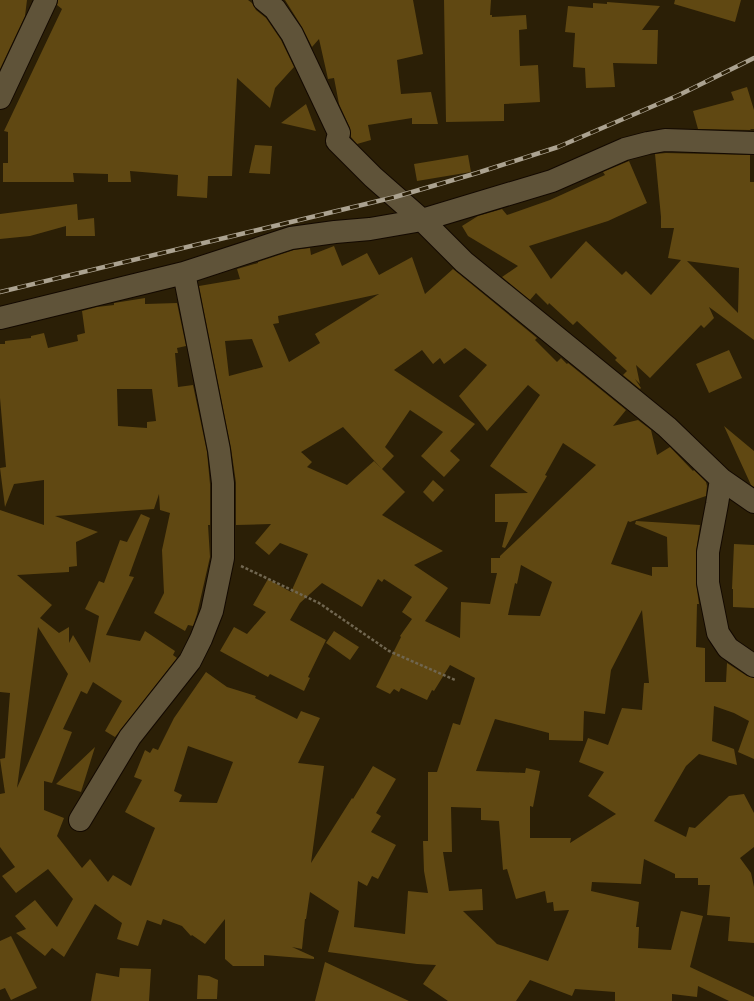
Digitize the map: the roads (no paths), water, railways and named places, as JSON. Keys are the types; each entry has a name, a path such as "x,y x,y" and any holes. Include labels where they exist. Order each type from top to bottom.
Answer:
{"street":[{"path":"0,98 46,0"},
{"path":"264,0 275,9 292,34 339,133 337,141 372,177 422,220 464,262 667,427 721,479 754,502"},
{"path":"0,318 184,273 291,238 370,229 422,220 552,181 625,149 648,143 665,140 754,143"},
{"path":"80,820 130,737 190,661 201,639 212,611 224,558 223,483 219,450 184,273"},
{"path":"721,479 708,552 708,583 718,634 728,648 754,666"}],"railway":[{"path":"0,292 395,197 477,173 558,147 679,95 754,58"}]}
